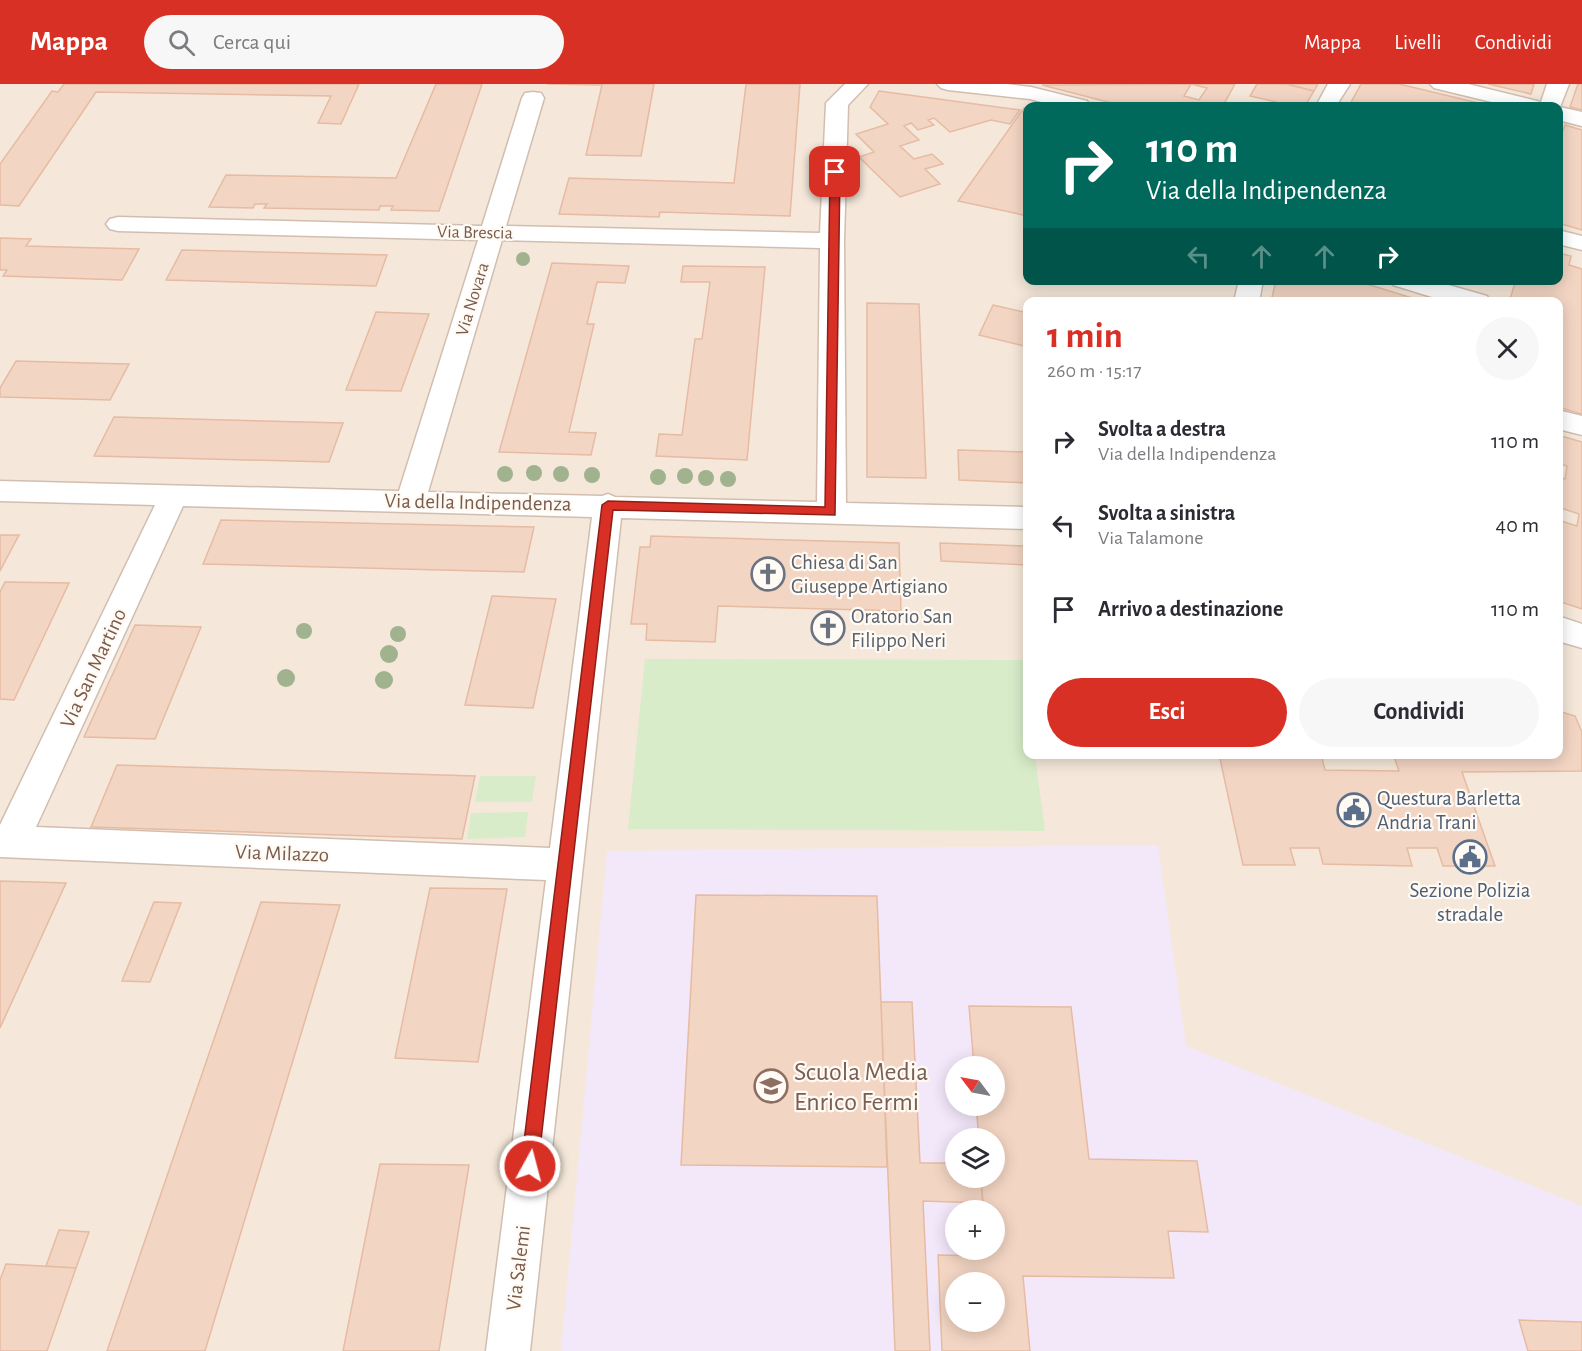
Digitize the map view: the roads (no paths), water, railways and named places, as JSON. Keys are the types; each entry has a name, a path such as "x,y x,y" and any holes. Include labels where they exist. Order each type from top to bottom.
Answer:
{"street":[{"path":"831,512 832,241 837,103 857,84"},
{"path":"948,84 1031,93 1064,102"},
{"path":"1328,102 1339,84"},
{"path":"1441,84 1516,102"},
{"path":"1551,102 1558,84"},
{"name":"Via Novara","path":"411,500 533,98"},
{"path":"1563,114 1582,119"},
{"name":"Via Brescia","path":"118,224 832,241"},
{"path":"1563,238 1582,243"},
{"path":"1420,285 1462,297"},
{"path":"1563,420 1582,426"},
{"name":"Via della Indipendenza","path":"0,491 608,505 1023,518"},
{"name":"Via San Martino","path":"6,841 174,495"},
{"name":"Via Salemi","path":"508,1351 608,505"},
{"path":"1563,630 1582,636"},
{"name":"Via Milazzo","path":"6,841 565,865"}],"place":[{"name":"Chiesa di San Giuseppe Artigiano","path":"768,574"},
{"name":"Oratorio San Filippo Neri","path":"828,628"},
{"name":"Questura Barletta Andria Trani","path":"1354,810"},
{"name":"Sezione Polizia stradale","path":"1470,857"},
{"name":"Scuola Media Enrico Fermi","path":"771,1086"}]}
